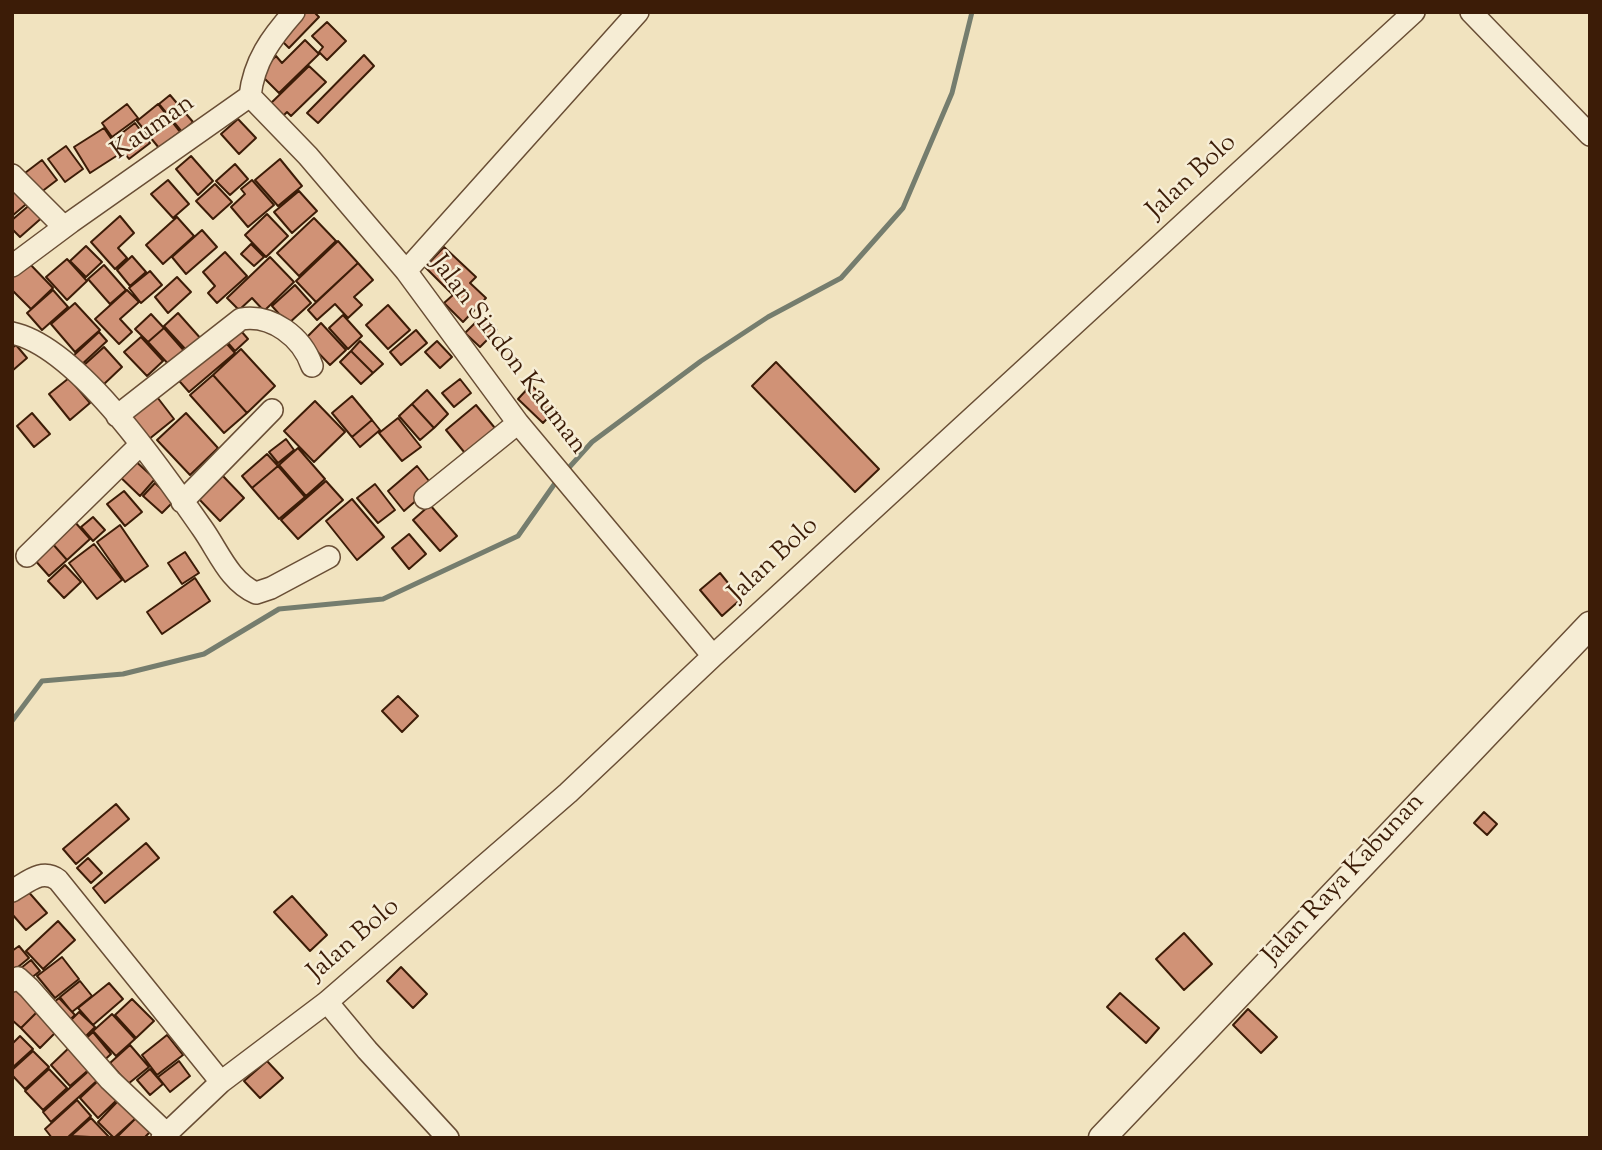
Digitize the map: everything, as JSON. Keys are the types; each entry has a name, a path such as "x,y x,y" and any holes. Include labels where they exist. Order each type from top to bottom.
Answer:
{"street":[{"path":"250,96 252,76 268,43 294,12"},
{"path":"406,271 638,12"},
{"name":"Jalan Bolo","path":"165,1136 221,1082 327,1002 568,793 712,656 1414,12"},
{"path":"1471,12 1590,135"},
{"name":"Kauman","path":"12,267 64,227 250,96"},
{"name":"Jalan Sindon Kauman","path":"250,96 308,156 406,271 518,423 712,656"},
{"path":"12,175 64,227"},
{"path":"117,416 241,319 257,316 279,326 307,352 312,366"},
{"path":"12,333 22,335 61,358 117,416 182,502 224,564 244,587 256,593 271,588 329,557"},
{"path":"182,502 272,410"},
{"path":"425,498 518,423"},
{"path":"27,556 140,444"},
{"name":"Jalan Raya Kabunan","path":"1101,1138 1590,625"},
{"path":"12,891 42,874 51,874 58,880 221,1082"},
{"path":"12,981 18,978 29,988 110,1080 165,1136"},
{"path":"327,1002 448,1138"}],"building":[{"path":"303,12 314,12 319,17 289,48 278,37"},
{"path":"327,22 346,41 327,60 319,52 323,47 312,36"},
{"path":"305,40 319,54 279,93 259,73 276,56 282,63"},
{"path":"364,55 374,66 318,123 307,113"},
{"path":"309,66 326,82 291,116 287,112 279,120 267,107"},
{"path":"170,95 193,122 182,132 159,104"},
{"path":"127,104 138,118 112,137 102,123"},
{"path":"158,104 180,132 159,148 137,121"},
{"path":"238,119 256,138 239,154 221,134"},
{"path":"135,123 150,143 129,159 114,139"},
{"path":"104,128 121,153 90,173 74,147"},
{"path":"66,146 83,169 65,182 48,159"},
{"path":"191,156 213,181 198,195 176,169"},
{"path":"280,159 302,186 278,206 255,180"},
{"path":"42,160 57,180 36,196 21,176"},
{"path":"235,164 248,179 230,195 216,181"},
{"path":"12,178 31,200 12,216"},
{"path":"168,180 189,204 173,218 151,194"},
{"path":"252,180 274,205 248,227 231,207 245,194 241,189"},
{"path":"215,184 232,202 213,219 196,201"},
{"path":"299,191 317,211 292,233 274,212"},
{"path":"33,202 45,215 20,237 12,229 12,220"},
{"path":"267,214 288,236 266,257 245,235"},
{"path":"120,216 134,233 118,248 127,258 115,269 91,242"},
{"path":"177,217 194,236 163,264 146,245"},
{"path":"314,218 336,241 299,276 277,253"},
{"path":"202,230 217,247 186,274 172,257"},
{"path":"338,241 358,263 316,302 296,281"},
{"path":"251,244 264,257 254,266 241,254"},
{"path":"86,246 102,262 86,277 70,261"},
{"path":"444,247 476,277 470,283 486,298 463,322 444,303 453,295 425,267"},
{"path":"225,252 247,276 217,303 208,293 215,286 203,272"},
{"path":"132,256 146,272 130,286 117,270"},
{"path":"270,257 294,282 264,311 252,298 239,310 227,298"},
{"path":"67,259 87,281 67,300 46,277"},
{"path":"27,261 53,288 31,309 12,290 12,275"},
{"path":"358,263 373,280 354,297 362,305 348,318 335,304 317,320 308,310"},
{"path":"104,265 126,290 110,304 88,279"},
{"path":"150,271 162,285 141,303 129,288"},
{"path":"177,277 191,292 168,313 155,297"},
{"path":"295,285 311,303 288,324 272,306"},
{"path":"53,290 68,307 42,330 27,313"},
{"path":"127,290 139,302 120,319 132,332 119,344 95,319"},
{"path":"75,303 100,330 75,352 51,324"},
{"path":"388,305 410,330 388,349 366,325"},
{"path":"178,313 202,340 188,352 164,326"},
{"path":"151,314 164,328 148,342 135,329"},
{"path":"343,315 362,336 348,349 329,328"},
{"path":"482,316 497,330 480,347 465,333"},
{"path":"321,323 346,350 330,365 305,339"},
{"path":"235,324 248,339 235,351 222,336"},
{"path":"164,328 186,353 171,367 148,342"},
{"path":"416,330 427,343 401,365 390,352"},
{"path":"99,332 107,341 80,366 72,357"},
{"path":"220,336 235,353 189,392 174,375"},
{"path":"141,337 163,361 147,376 124,352"},
{"path":"360,341 383,364 373,373 351,351"},
{"path":"437,341 452,357 440,368 425,352"},
{"path":"16,345 27,358 12,371 12,348"},
{"path":"104,347 122,367 102,386 83,366"},
{"path":"241,349 275,386 247,413 213,375"},
{"path":"351,351 373,373 361,384 340,362"},
{"path":"776,362 879,469 855,492 752,386"},
{"path":"213,375 247,413 224,433 190,395"},
{"path":"69,378 90,403 70,420 49,394"},
{"path":"460,379 471,393 454,407 442,393"},
{"path":"531,385 556,409 543,423 518,399"},
{"path":"427,390 448,414 434,428 412,404"},
{"path":"154,393 174,419 143,444 123,418"},
{"path":"352,396 372,420 352,437 332,413"},
{"path":"315,401 345,432 314,462 284,431"},
{"path":"412,404 434,428 420,440 399,416"},
{"path":"476,405 499,433 469,458 446,430"},
{"path":"32,413 50,434 34,447 17,426"},
{"path":"186,413 218,448 190,475 157,440"},
{"path":"398,418 421,447 402,461 379,433"},
{"path":"372,420 380,430 360,447 352,437"},
{"path":"286,439 294,450 278,463 269,452"},
{"path":"298,448 325,479 306,496 279,465"},
{"path":"267,454 278,466 252,488 242,476"},
{"path":"131,457 155,479 140,496 116,473"},
{"path":"278,466 305,497 279,519 252,488"},
{"path":"417,466 433,486 404,511 388,491"},
{"path":"222,475 244,498 220,521 198,498"},
{"path":"326,481 343,500 298,539 281,520"},
{"path":"155,483 174,501 162,513 143,496"},
{"path":"375,484 395,510 378,523 357,498"},
{"path":"124,491 142,512 125,526 107,504"},
{"path":"352,499 384,537 357,560 326,521"},
{"path":"430,505 457,536 440,551 413,520"},
{"path":"93,517 105,530 93,541 81,527"},
{"path":"74,521 90,539 67,560 51,542"},
{"path":"120,525 148,566 125,582 97,542"},
{"path":"409,534 426,554 409,569 392,548"},
{"path":"51,542 67,560 49,576 33,558"},
{"path":"94,544 122,580 97,599 69,563"},
{"path":"185,552 199,573 182,584 168,563"},
{"path":"65,565 81,582 64,598 48,581"},
{"path":"720,573 741,599 722,616 700,590"},
{"path":"195,578 210,601 162,634 147,612"},
{"path":"398,696 418,716 402,732 382,711"},
{"path":"116,804 129,819 76,864 63,849"},
{"path":"1484,812 1497,824 1487,835 1474,823"},
{"path":"146,843 159,858 105,903 93,888"},
{"path":"88,858 102,873 91,883 77,868"},
{"path":"26,889 47,913 26,930 12,914 12,901"},
{"path":"292,896 327,935 310,951 274,912"},
{"path":"58,921 75,940 43,969 26,951"},
{"path":"1184,933 1212,964 1184,990 1156,959"},
{"path":"19,946 29,958 12,972 12,951"},
{"path":"62,957 79,979 55,998 37,976"},
{"path":"31,960 40,971 25,983 16,972"},
{"path":"401,967 427,994 413,1008 387,981"},
{"path":"80,981 92,996 72,1012 60,997"},
{"path":"109,983 123,999 93,1025 78,1008"},
{"path":"15,986 39,1010 21,1028 12,1020 12,989"},
{"path":"1120,993 1159,1028 1146,1043 1107,1007"},
{"path":"59,998 75,1015 64,1025 47,1008"},
{"path":"132,999 154,1021 136,1038 115,1015"},
{"path":"1248,1009 1277,1037 1261,1053 1233,1025"},
{"path":"39,1010 58,1030 40,1048 21,1028"},
{"path":"79,1012 95,1027 81,1041 66,1025"},
{"path":"112,1014 135,1039 116,1056 93,1031"},
{"path":"93,1032 111,1054 99,1065 80,1044"},
{"path":"167,1035 183,1055 157,1075 142,1055"},
{"path":"20,1036 33,1049 12,1068 12,1044"},
{"path":"73,1044 93,1066 70,1086 51,1065"},
{"path":"130,1045 149,1067 128,1084 110,1063"},
{"path":"33,1051 49,1067 25,1089 12,1075 12,1070"},
{"path":"179,1061 190,1076 170,1092 158,1077"},
{"path":"267,1061 283,1078 260,1098 244,1081"},
{"path":"92,1068 100,1078 51,1122 43,1112"},
{"path":"49,1069 67,1088 43,1110 25,1091"},
{"path":"150,1069 163,1084 150,1095 137,1080"},
{"path":"101,1078 119,1098 98,1118 80,1098"},
{"path":"77,1100 91,1116 67,1138 52,1138 45,1129"},
{"path":"118,1101 136,1118 114,1138 98,1122"},
{"path":"91,1118 110,1138 71,1136"},
{"path":"136,1118 150,1132 144,1138 116,1138"}],"waterway":[{"path":"565,472 592,442 701,361 768,317 841,278 903,208 952,93 972,12"},
{"path":"12,721 42,681 123,674 204,654 279,609 383,599 518,536 558,479"}]}
